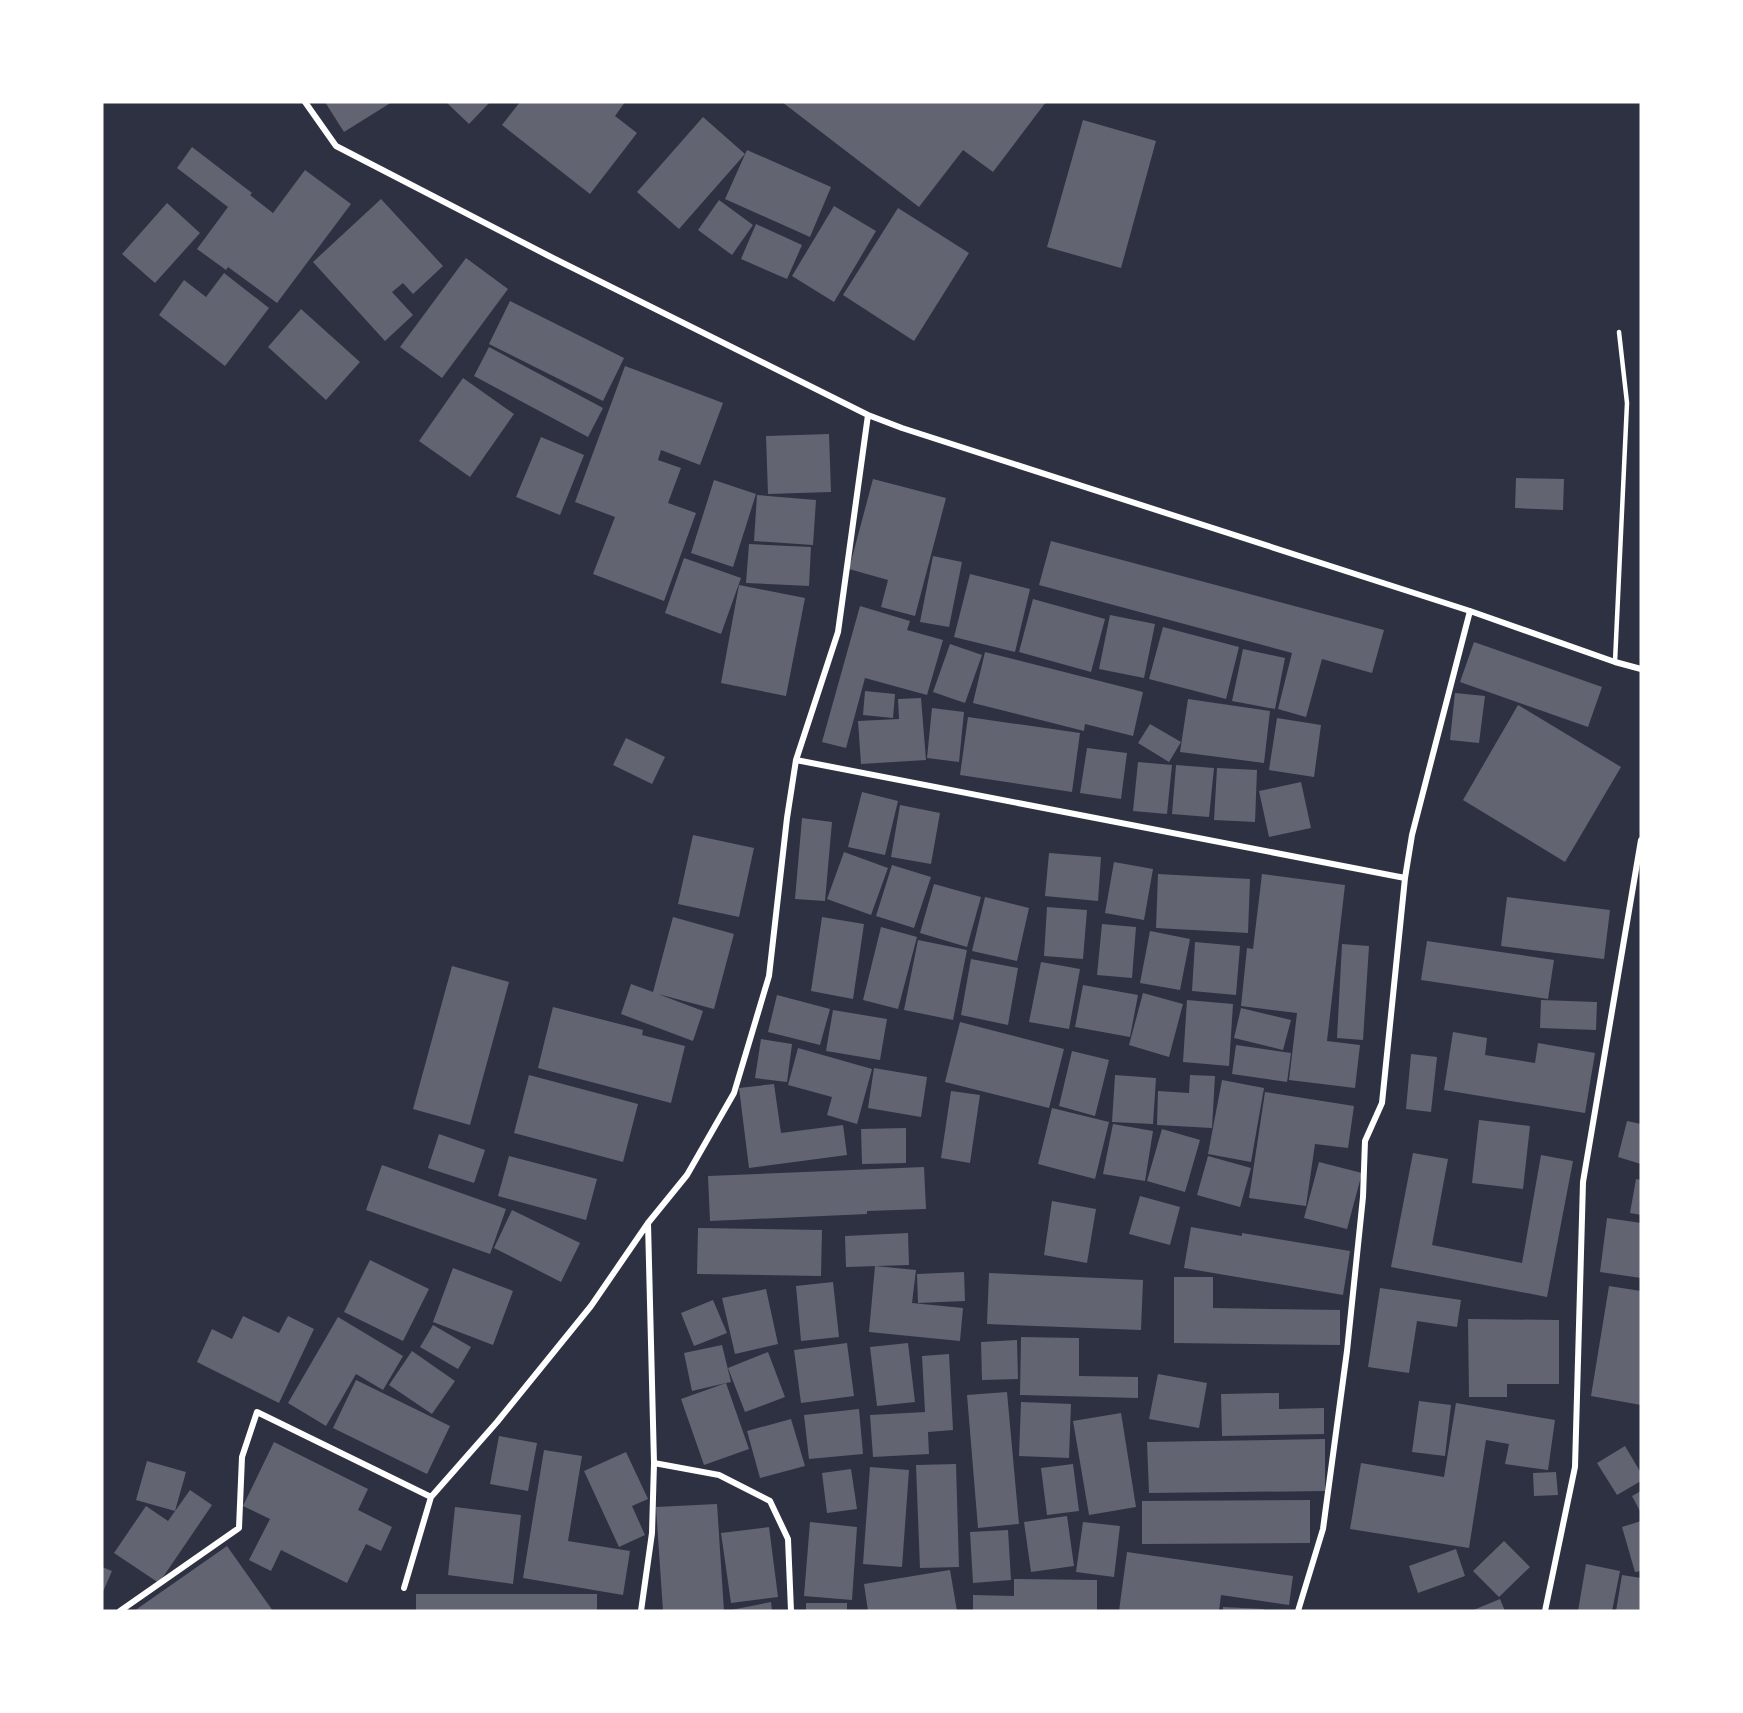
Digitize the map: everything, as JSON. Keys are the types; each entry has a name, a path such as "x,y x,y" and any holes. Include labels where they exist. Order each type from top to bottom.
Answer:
{"street":[{"path":"305,102 336,146 557,261 868,415 1641,669"},
{"path":"404,1588 431,1497 497,1422 591,1306 648,1223 687,1175 734,1094 769,976 796,760 838,632 868,415"},
{"path":"1298,1611 1323,1529 1348,1339 1363,1197 1365,1141 1382,1103 1405,878 1412,835 1470,611"},
{"path":"796,760 1405,878"},
{"path":"1545,1611 1575,1467 1582,1182 1641,840"},
{"path":"641,1611 652,1533 654,1463 648,1223"},
{"path":"120,1611 239,1528 242,1457 257,1412 431,1497"},
{"path":"654,1463 719,1475 770,1501 788,1539 791,1611"}],"lane":[{"path":"1615,662 1627,404 1619,332"}],"building":[{"path":"325,102 392,102 344,132"},
{"path":"446,102 490,102 469,124"},
{"path":"520,102 625,102 615,116 637,133 590,194 502,125"},
{"path":"782,102 1046,102 993,172 963,150 919,207"},
{"path":"703,117 745,154 679,229 637,192"},
{"path":"1083,120 1156,141 1121,268 1047,247"},
{"path":"192,147 252,193 250,195 273,213 305,170 351,204 277,303 228,267 226,270 197,249 228,207 177,168"},
{"path":"747,150 831,187 810,237 725,199"},
{"path":"381,199 443,266 413,294 403,283 392,292 413,315 385,341 313,262"},
{"path":"719,200 753,225 732,255 698,230"},
{"path":"167,203 200,233 155,283 122,254"},
{"path":"834,206 876,231 834,302 792,276"},
{"path":"898,208 969,253 914,341 843,295"},
{"path":"756,224 802,245 787,279 741,259"},
{"path":"466,258 508,289 442,378 400,347"},
{"path":"224,273 269,308 225,366 159,315 184,280 206,297"},
{"path":"510,301 624,358 603,401 489,344"},
{"path":"301,309 360,362 326,400 268,347"},
{"path":"489,347 603,408 588,437 474,376"},
{"path":"625,366 723,403 700,465 661,450 658,460 681,468 668,503 696,513 664,601 593,574 615,517 575,502"},
{"path":"463,378 514,414 470,477 419,441"},
{"path":"829,434 831,492 768,494 766,436"},
{"path":"541,437 584,455 560,515 516,497"},
{"path":"1516,478 1564,479 1563,510 1515,508"},
{"path":"873,479 946,498 915,616 881,607 888,580 849,569"},
{"path":"714,480 756,494 733,567 691,553"},
{"path":"757,495 816,500 813,545 754,541"},
{"path":"1051,541 1384,630 1372,673 1322,659 1306,717 1278,709 1292,653 1039,585"},
{"path":"749,544 811,547 809,586 746,583"},
{"path":"933,556 962,562 949,627 920,622"},
{"path":"684,558 741,578 721,634 665,613"},
{"path":"970,574 1030,589 1015,652 954,637"},
{"path":"739,585 805,598 786,696 721,683"},
{"path":"1033,599 1105,619 1091,672 1019,652"},
{"path":"860,606 910,621 907,630 943,640 927,695 865,678 846,748 822,742"},
{"path":"1110,615 1155,624 1144,678 1099,669"},
{"path":"1163,627 1239,647 1226,699 1149,679"},
{"path":"1474,642 1602,687 1588,727 1460,682"},
{"path":"950,644 982,655 965,703 933,692"},
{"path":"1243,649 1285,658 1275,709 1232,701"},
{"path":"985,652 1143,692 1133,736 1085,724 1084,731 973,703"},
{"path":"865,691 895,694 893,718 863,715"},
{"path":"1455,693 1485,696 1479,743 1450,740"},
{"path":"921,698 926,760 861,764 858,721 899,719 898,699"},
{"path":"1188,699 1270,711 1264,763 1180,752"},
{"path":"1518,705 1621,767 1565,862 1463,800"},
{"path":"932,708 964,712 959,762 927,758"},
{"path":"968,717 1080,733 1072,792 960,775"},
{"path":"1277,718 1321,725 1314,777 1269,770"},
{"path":"1150,724 1181,742 1169,762 1138,743"},
{"path":"626,738 665,757 652,784 613,765"},
{"path":"1087,748 1127,753 1121,799 1080,793"},
{"path":"1138,762 1172,765 1167,814 1133,811"},
{"path":"1176,765 1214,768 1209,817 1172,814"},
{"path":"1217,768 1257,770 1255,822 1214,820"},
{"path":"1301,782 1311,828 1269,837 1259,791"},
{"path":"862,792 898,801 885,855 848,847"},
{"path":"900,805 940,813 931,864 891,857"},
{"path":"802,818 832,822 825,901 795,899"},
{"path":"693,835 754,848 739,917 678,904"},
{"path":"844,852 888,868 871,915 827,899"},
{"path":"1049,853 1101,857 1098,901 1045,896"},
{"path":"1114,862 1153,869 1144,920 1105,913"},
{"path":"892,865 931,877 914,928 876,916"},
{"path":"1158,874 1250,879 1248,933 1156,928"},
{"path":"1262,874 1345,885 1327,1041 1360,1045 1355,1088 1289,1080 1297,1013 1241,1006 1247,948 1253,949"},
{"path":"934,884 981,897 967,947 920,933"},
{"path":"985,897 1029,908 1017,961 972,951"},
{"path":"1507,897 1610,910 1604,959 1501,946"},
{"path":"1047,907 1087,910 1083,959 1044,956"},
{"path":"673,917 734,934 714,1009 658,994 703,1011 693,1041 621,1014 631,984 653,992"},
{"path":"822,917 864,924 853,999 811,991"},
{"path":"1102,924 1136,927 1132,978 1097,975"},
{"path":"881,927 917,937 898,1009 863,1000"},
{"path":"1150,931 1190,939 1180,990 1140,983"},
{"path":"918,940 967,950 953,1020 904,1010"},
{"path":"1427,941 1554,960 1548,999 1421,980"},
{"path":"1195,942 1240,946 1236,995 1192,991"},
{"path":"1342,944 1369,946 1363,1040 1337,1038"},
{"path":"971,959 1018,968 1008,1025 961,1015"},
{"path":"1041,962 1080,969 1069,1029 1029,1022"},
{"path":"452,966 509,982 470,1125 413,1109"},
{"path":"1083,985 1138,995 1130,1037 1075,1027"},
{"path":"1143,993 1183,1004 1169,1057 1129,1045"},
{"path":"777,995 830,1009 820,1045 768,1032"},
{"path":"1187,1000 1233,1004 1229,1066 1183,1062"},
{"path":"1541,1000 1597,1002 1596,1030 1540,1028"},
{"path":"553,1007 643,1030 642,1035 685,1046 671,1103 538,1068"},
{"path":"1241,1008 1291,1020 1283,1050 1234,1038"},
{"path":"833,1010 887,1019 880,1060 826,1051"},
{"path":"960,1022 1064,1049 1049,1108 945,1082"},
{"path":"1453,1032 1487,1038 1485,1055 1535,1063 1538,1043 1595,1053 1585,1113 1444,1090"},
{"path":"761,1039 792,1044 787,1082 755,1078"},
{"path":"1236,1045 1291,1053 1287,1082 1232,1074"},
{"path":"798,1048 872,1069 857,1124 827,1115 832,1097 788,1085"},
{"path":"1072,1051 1109,1060 1095,1116 1059,1106"},
{"path":"1411,1054 1437,1057 1431,1112 1406,1109"},
{"path":"874,1068 927,1077 921,1117 868,1108"},
{"path":"529,1075 638,1104 623,1162 514,1133"},
{"path":"1115,1075 1156,1078 1153,1124 1112,1122"},
{"path":"1190,1075 1215,1076 1212,1128 1157,1125 1158,1091 1189,1093"},
{"path":"1222,1080 1264,1088 1251,1162 1208,1154"},
{"path":"774,1084 781,1133 843,1125 847,1155 749,1168 739,1088"},
{"path":"951,1091 980,1095 970,1163 941,1158"},
{"path":"1265,1092 1354,1106 1348,1148 1315,1144 1306,1206 1249,1198"},
{"path":"1052,1108 1109,1122 1095,1179 1038,1164"},
{"path":"1479,1120 1530,1126 1523,1189 1472,1183"},
{"path":"1627,1121 1641,1124 1641,1164 1618,1157"},
{"path":"1113,1124 1153,1131 1145,1181 1103,1174"},
{"path":"906,1128 906,1163 862,1164 861,1129"},
{"path":"1162,1129 1200,1140 1185,1192 1147,1181"},
{"path":"439,1134 485,1150 474,1183 428,1168"},
{"path":"1413,1153 1448,1159 1432,1245 1522,1263 1541,1155 1573,1161 1547,1297 1391,1267"},
{"path":"509,1156 597,1179 586,1220 498,1196"},
{"path":"1208,1156 1251,1168 1240,1207 1197,1195"},
{"path":"1319,1162 1362,1173 1347,1229 1304,1218"},
{"path":"382,1165 506,1209 490,1254 366,1210"},
{"path":"924,1167 926,1209 710,1221 708,1176"},
{"path":"1636,1179 1641,1180 1641,1215 1630,1213"},
{"path":"1140,1196 1180,1207 1170,1245 1129,1234"},
{"path":"1052,1201 1096,1209 1087,1263 1044,1255"},
{"path":"512,1210 580,1243 561,1282 494,1248"},
{"path":"1607,1218 1641,1223 1641,1278 1600,1272"},
{"path":"1191,1227 1350,1251 1343,1295 1184,1268"},
{"path":"698,1228 822,1230 821,1276 697,1274"},
{"path":"908,1233 909,1265 846,1267 845,1236"},
{"path":"370,1260 429,1289 403,1341 344,1312"},
{"path":"875,1266 916,1270 912,1303 963,1308 960,1341 869,1332"},
{"path":"453,1268 513,1291 493,1345 433,1322"},
{"path":"964,1272 965,1301 918,1303 917,1274"},
{"path":"989,1273 1143,1280 1141,1330 987,1324"},
{"path":"1174,1277 1213,1277 1213,1308 1340,1310 1340,1345 1174,1343"},
{"path":"833,1282 839,1337 801,1341 796,1286"},
{"path":"1609,1286 1641,1291 1641,1405 1591,1396"},
{"path":"1380,1288 1461,1300 1457,1327 1417,1321 1409,1373 1368,1367"},
{"path":"766,1289 778,1344 735,1354 722,1298"},
{"path":"713,1300 727,1333 694,1346 681,1313"},
{"path":"243,1316 279,1333 288,1316 314,1329 279,1403 197,1362 212,1329 232,1339"},
{"path":"338,1317 403,1356 383,1390 356,1374 326,1426 288,1403"},
{"path":"1468,1319 1559,1320 1559,1384 1507,1384 1507,1397 1469,1397"},
{"path":"433,1325 471,1347 458,1369 420,1347"},
{"path":"1021,1337 1079,1338 1079,1376 1138,1377 1138,1398 1020,1395"},
{"path":"1017,1340 1018,1379 982,1380 981,1342"},
{"path":"847,1343 854,1396 801,1403 794,1350"},
{"path":"908,1343 915,1402 877,1406 870,1347"},
{"path":"722,1345 731,1382 692,1391 684,1353"},
{"path":"412,1351 455,1381 432,1414 389,1385"},
{"path":"768,1352 785,1397 745,1412 728,1368"},
{"path":"949,1354 953,1430 928,1432 929,1454 873,1457 870,1415 925,1412 922,1356"},
{"path":"1158,1374 1207,1383 1199,1428 1149,1419"},
{"path":"356,1380 450,1426 427,1474 333,1428"},
{"path":"726,1383 749,1449 704,1465 681,1399"},
{"path":"1007,1392 1019,1524 978,1528 967,1395"},
{"path":"1279,1393 1279,1409 1324,1408 1324,1434 1222,1436 1221,1394"},
{"path":"1419,1401 1451,1405 1445,1456 1412,1452"},
{"path":"1021,1402 1071,1404 1069,1458 1019,1456"},
{"path":"1456,1403 1555,1420 1548,1470 1505,1464 1509,1444 1486,1440 1469,1548 1350,1529 1361,1463 1444,1477"},
{"path":"859,1409 863,1454 809,1459 804,1415"},
{"path":"1121,1413 1136,1507 1089,1515 1073,1421"},
{"path":"791,1419 805,1466 760,1478 747,1431"},
{"path":"499,1436 537,1443 528,1491 490,1484"},
{"path":"1325,1439 1325,1491 1149,1493 1147,1442"},
{"path":"274,1442 368,1489 358,1510 392,1527 381,1551 366,1544 347,1583 281,1550 271,1571 249,1560 270,1519 243,1506"},
{"path":"1625,1446 1641,1473 1641,1481 1617,1495 1597,1463"},
{"path":"544,1450 582,1456 568,1541 630,1551 623,1595 523,1578"},
{"path":"626,1452 648,1499 632,1506 645,1535 619,1547 584,1471"},
{"path":"147,1461 186,1472 175,1511 136,1500"},
{"path":"956,1464 959,1567 920,1568 916,1465"},
{"path":"1073,1464 1079,1511 1047,1515 1041,1468"},
{"path":"870,1467 909,1470 902,1567 863,1564"},
{"path":"851,1469 857,1509 827,1513 822,1473"},
{"path":"1556,1472 1558,1495 1534,1496 1533,1473"},
{"path":"190,1490 212,1505 159,1583 114,1553 146,1506 168,1521"},
{"path":"1641,1491 1641,1513 1632,1496"},
{"path":"1310,1500 1310,1543 1142,1544 1142,1501"},
{"path":"717,1504 724,1611 663,1611 656,1507"},
{"path":"455,1507 521,1515 513,1584 448,1575"},
{"path":"1067,1516 1074,1566 1031,1572 1024,1522"},
{"path":"1641,1521 1641,1571 1635,1572 1622,1527"},
{"path":"810,1522 857,1527 852,1600 804,1596"},
{"path":"1083,1522 1120,1526 1114,1577 1076,1572"},
{"path":"769,1527 778,1597 731,1603 721,1533"},
{"path":"1008,1530 1011,1580 973,1583 970,1532"},
{"path":"1504,1541 1530,1567 1499,1597 1473,1571"},
{"path":"227,1546 273,1611 134,1611"},
{"path":"1456,1549 1465,1576 1418,1593 1409,1566"},
{"path":"1127,1552 1293,1576 1289,1605 1221,1595 1219,1611 1119,1611"},
{"path":"1586,1564 1620,1571 1612,1611 1578,1611"},
{"path":"102,1567 112,1571 102,1594"},
{"path":"950,1570 957,1611 868,1611 864,1584"},
{"path":"1622,1575 1641,1578 1641,1611 1616,1611"},
{"path":"1014,1579 1097,1580 1097,1611 973,1611 973,1595 1014,1596"},
{"path":"416,1594 597,1594 597,1611 416,1611"},
{"path":"1500,1599 1505,1611 1471,1611"},
{"path":"771,1602 772,1611 731,1611 731,1610"},
{"path":"806,1603 847,1603 847,1611 806,1611"},
{"path":"1223,1607 1264,1609 1264,1611 1223,1611"}]}
